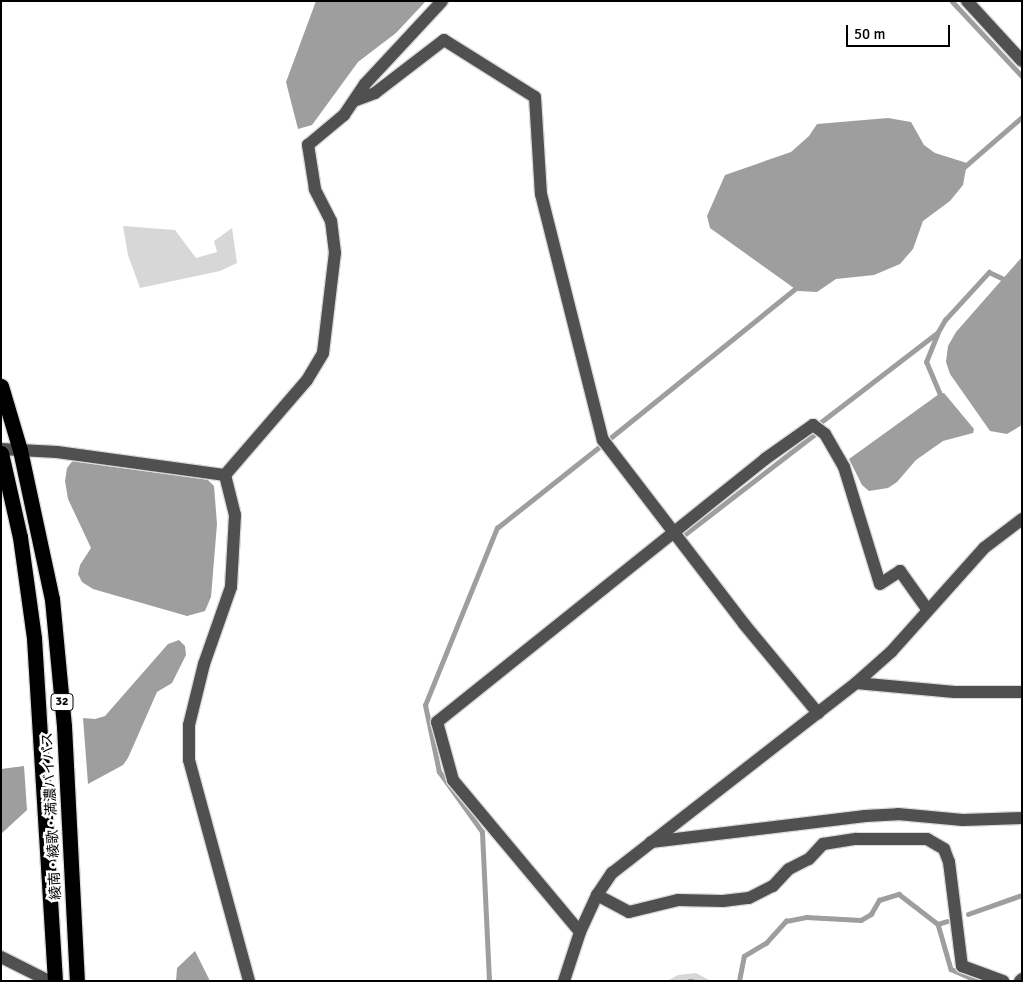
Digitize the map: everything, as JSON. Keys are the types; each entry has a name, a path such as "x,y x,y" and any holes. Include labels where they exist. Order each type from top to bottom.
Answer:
{"highway":[{"name":"綾南・綾歌・満濃バイパス","path":"1,386 20,450 52,599 64,726 77,981"},
{"name":"綾南・綾歌・満濃バイパス","path":"1,451 20,537 34,638 42,724 55,981"}],"street":[{"path":"225,475 307,380 323,353 335,253 331,220 315,189 308,145 356,100 365,84 442,1"},
{"path":"967,1 1022,61"},
{"path":"356,100 375,93 444,40 535,97 541,194 600,434 744,624 818,713"},
{"path":"580,932 453,780 437,722 765,459 813,426 825,434 844,467 880,584 900,571 927,609"},
{"path":"1,451 20,450 67,453 225,475"},
{"path":"225,475 235,515 231,587 204,664 189,725 189,760 249,981"},
{"path":"564,981 580,932 597,895 612,873 856,683 891,652 927,609 984,548 1022,518"},
{"path":"856,683 955,692 1022,692"},
{"path":"651,842 865,816 898,814 963,820 1022,818"},
{"path":"597,895 629,912 678,900 723,901 749,898 772,886 789,869 809,859 823,844 856,839 927,839 944,849 949,862 962,966 1003,981"},
{"path":"1,956 49,981"}],"shaded area":[{"path":"316,1 426,1 396,33 358,62 312,125 298,129 286,82"},
{"path":"888,118 911,122 924,145 935,153 967,163 963,185 950,201 923,221 913,249 900,264 874,275 836,279 817,292 798,291 710,228 707,216 725,175 791,152 809,136 817,124"},
{"path":"123,226 175,230 196,258 217,252 214,241 232,228 237,263 220,271 140,288 128,255"},
{"path":"1022,257 1022,425 1007,434 990,431 950,374 946,362 948,346 956,332"},
{"path":"944,393 974,429 973,433 943,441 916,460 897,482 888,488 869,491 862,485 849,459 939,394"},
{"path":"74,459 207,479 214,486 217,524 211,597 205,611 187,616 93,589 82,582 78,574 80,565 91,548 68,499 65,481 67,468"},
{"path":"179,640 185,646 186,655 172,683 157,692 128,758 123,765 88,784 83,718 95,719 105,716 168,644"},
{"path":"24,766 27,810 1,834 1,769"},
{"path":"195,951 210,981 176,981 177,968"},
{"path":"696,973 711,981 667,981 678,975"}],"waterway":[{"path":"952,1 1022,76"},
{"path":"962,169 1022,117"},
{"path":"941,397 926,362 938,332 945,320 989,272 1006,280"},
{"path":"609,439 800,285"},
{"path":"821,422 937,333"},
{"path":"684,535 814,435"},
{"path":"489,981 482,832 439,772 425,705 497,528 598,448"},
{"path":"739,981 744,956 766,943 786,921 806,917 861,920 871,914 879,900 899,894 938,924 947,921"},
{"path":"968,914 1022,895"},
{"path":"938,924 951,969 978,981"}]}
